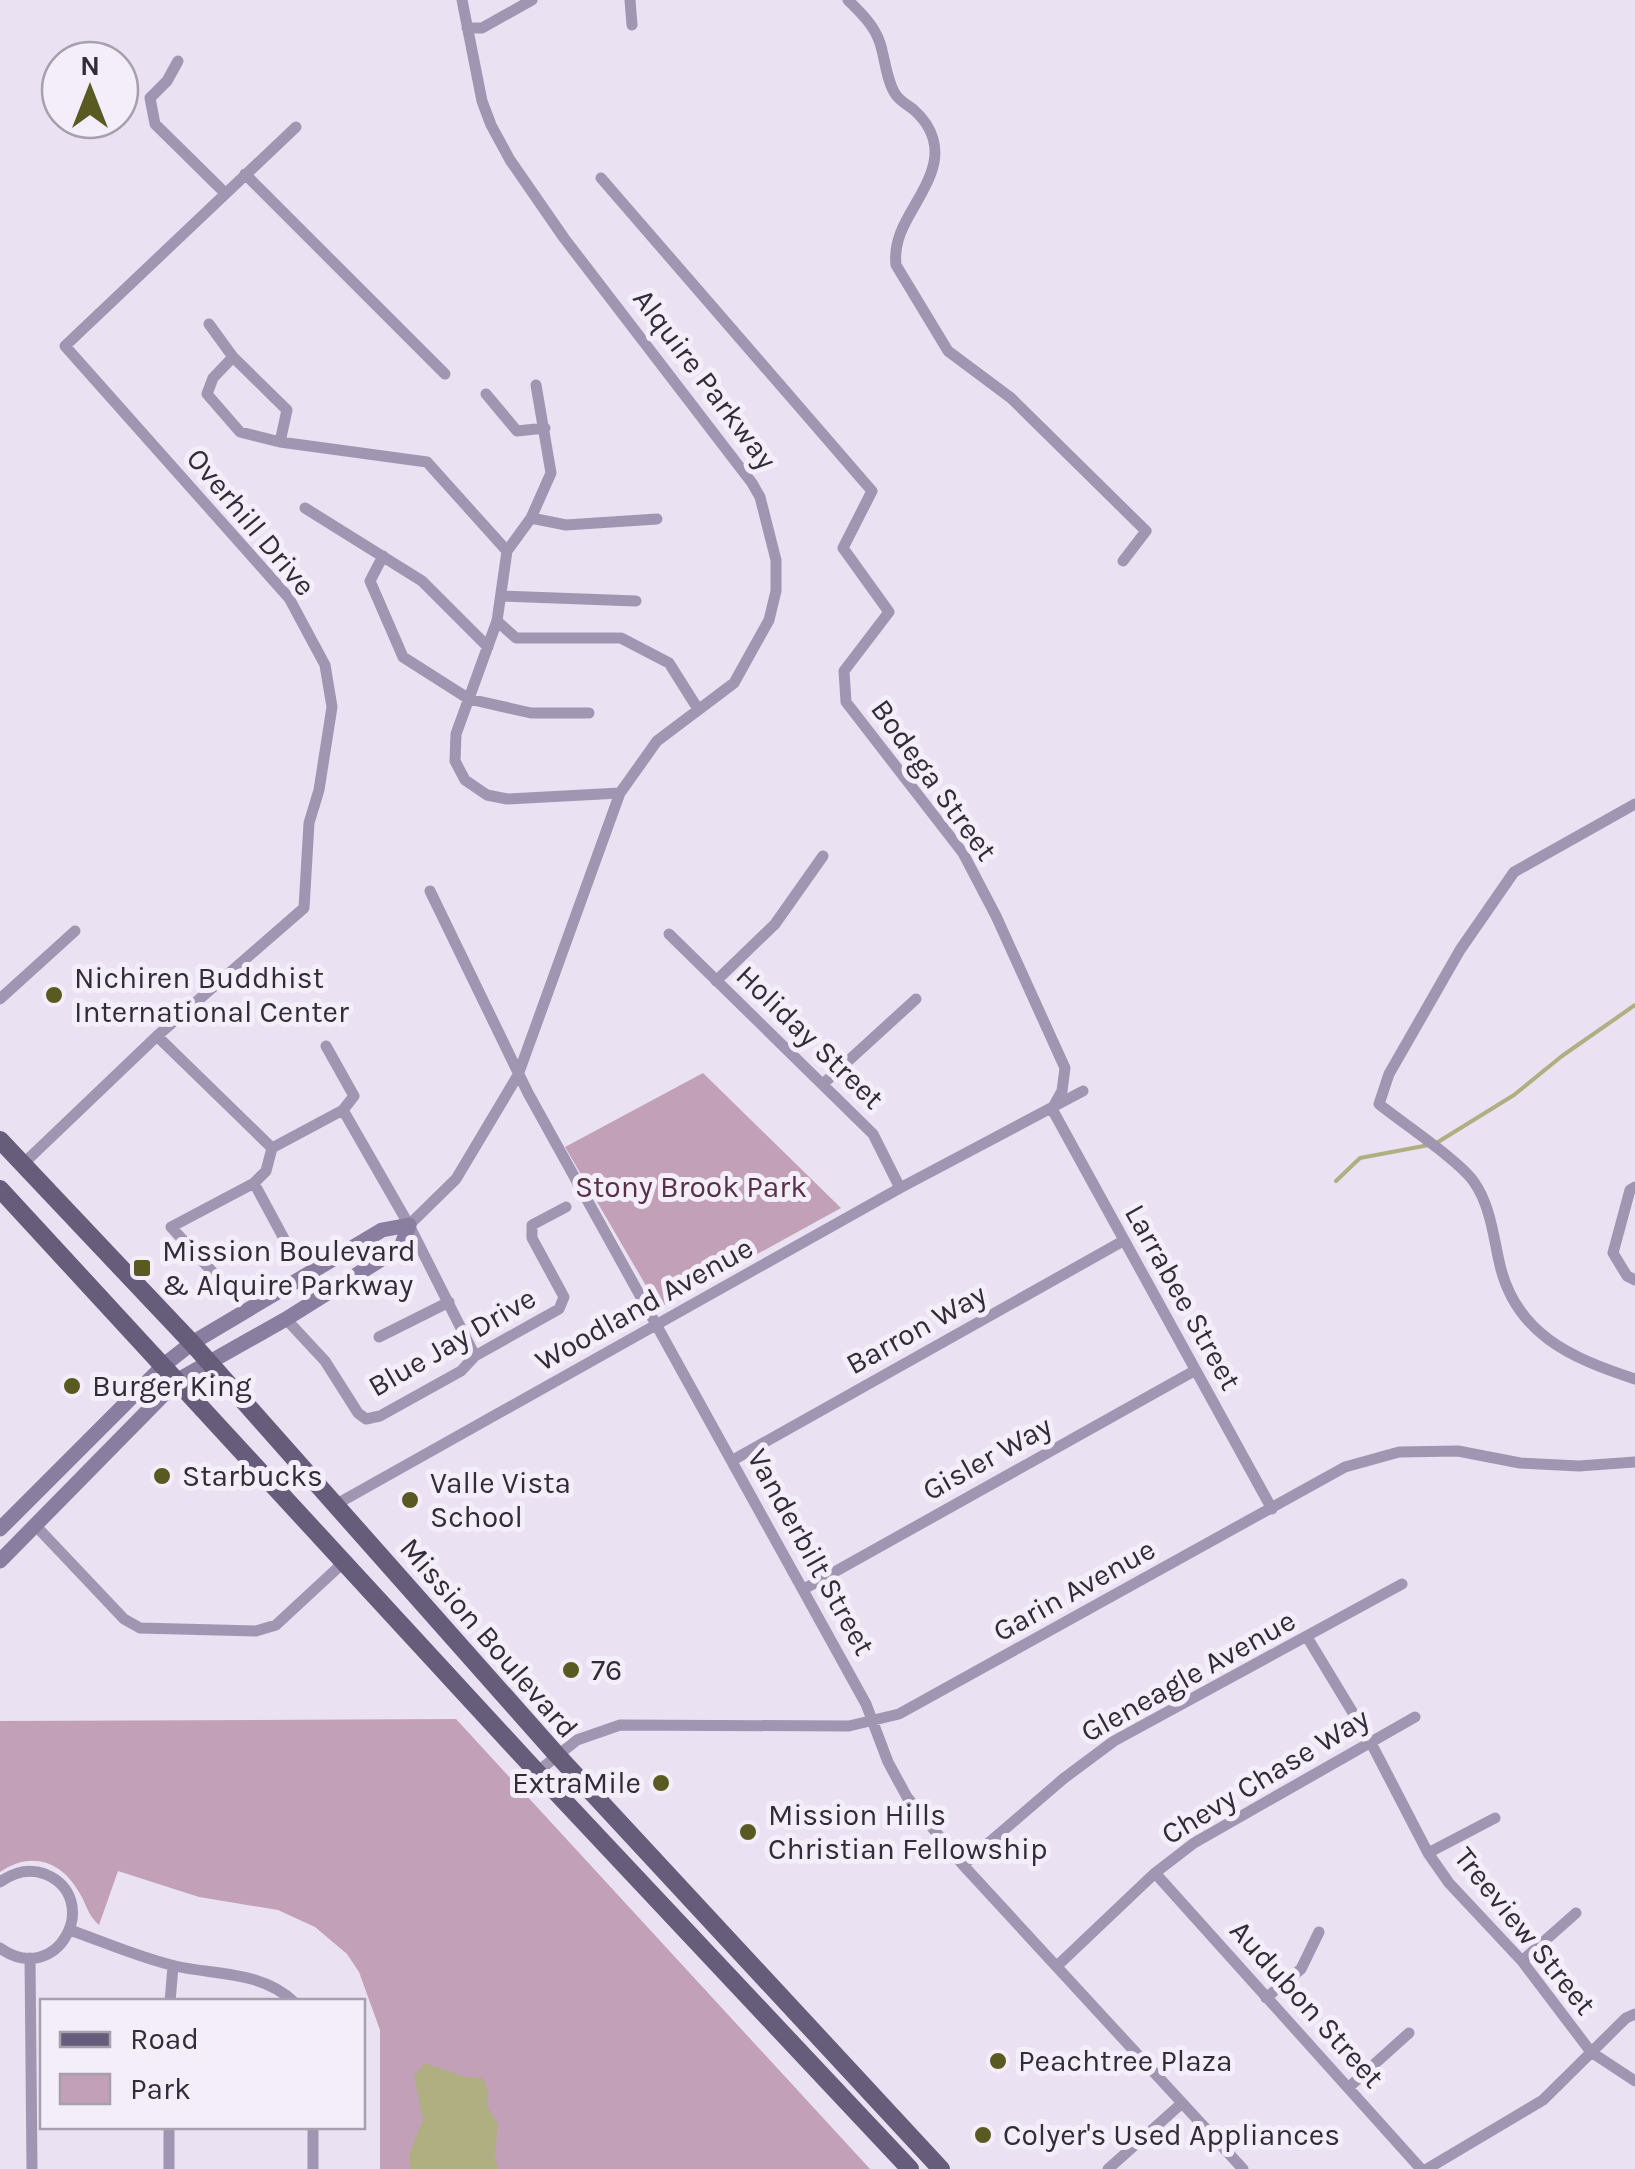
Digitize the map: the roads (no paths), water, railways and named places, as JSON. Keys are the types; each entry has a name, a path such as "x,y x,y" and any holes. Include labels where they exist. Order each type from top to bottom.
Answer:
{"main road":[{"name":"Mission Boulevard","path":"0,1140 192,1343 556,1756 941,2169"},
{"name":"Mission Boulevard","path":"0,1189 537,1772 910,2169"},
{"name":"Alquire Parkway","path":"0,1561 178,1380 401,1247 409,1224"},
{"name":"Alquire Parkway","path":"0,1529 164,1364 192,1343 382,1230 409,1224"}],"street":[{"name":"Alquire Parkway","path":"409,1224 456,1179 518,1075 620,793 657,740 734,684 769,620 776,591 776,560 760,497 564,238 491,126 482,101 462,0"},
{"path":"467,28 482,28 532,0"},
{"path":"630,0 632,25"},
{"path":"848,0 870,22 895,94 930,130 936,150 931,174 899,233 894,249 896,265 948,351 1011,398 1146,531 1123,561"},
{"path":"178,61 150,98 155,124 225,192"},
{"name":"Overhill Drive","path":"22,1166 157,1036 304,908 308,823 319,790 332,707 325,665 289,598 65,346 296,127"},
{"path":"244,174 445,374"},
{"name":"Bodega Street","path":"601,178 872,491 843,548 889,612 844,671 846,702 963,854 996,916 1065,1068 1062,1091 1052,1109"},
{"path":"209,324 233,357 287,410 280,442"},
{"path":"233,357 213,378 207,394 240,432 280,442 427,462 507,551"},
{"path":"536,385 551,473 531,518 507,551 497,621 456,734 455,762 465,780 487,795 507,799 620,793"},
{"path":"486,394 517,431 545,428"},
{"path":"305,508 422,581 488,647"},
{"path":"531,518 566,525 656,519"},
{"path":"383,556 370,581 402,657 469,699 530,713 589,714"},
{"path":"502,596 636,600"},
{"path":"497,621 516,638 620,638 670,664 698,709"},
{"path":"1635,804 1514,872 1460,950 1389,1074 1379,1104 1472,1179 1487,1206 1503,1281 1514,1308 1545,1338 1582,1359 1635,1379"},
{"path":"716,981 775,924 823,856"},
{"name":"Vanderbilt Street","path":"430,891 518,1075 804,1589 907,1796 963,1865 1242,2169"},
{"path":"0,999 75,931"},
{"name":"Holiday Street","path":"668,934 873,1134 900,1188"},
{"path":"824,1083 916,1000"},
{"path":"157,1036 272,1148"},
{"path":"230,1290 171,1227 254,1183 266,1170 272,1148 343,1110 354,1096 326,1046"},
{"name":"Woodland Avenue","path":"336,1505 900,1188 1083,1091"},
{"name":"Larrabee Street","path":"1052,1109 1272,1509"},
{"path":"343,1110 409,1224 475,1356"},
{"path":"254,1183 289,1248"},
{"path":"1635,1187 1630,1190 1618,1224 1612,1253 1626,1276 1635,1280"},
{"name":"Blue Jay Drive","path":"286,1319 325,1362 358,1413 366,1419 380,1416 462,1371 475,1356 559,1309 564,1297 532,1238 532,1224 566,1207"},
{"name":"Barron Way","path":"732,1460 1123,1241"},
{"path":"379,1337 449,1302"},
{"name":"Gisler Way","path":"804,1589 1194,1371"},
{"name":"Garin Avenue","path":"537,1772 577,1740 620,1725 850,1726 899,1714 1345,1466 1399,1452 1458,1451 1520,1463 1579,1466 1635,1462"},
{"path":"35,1525 124,1619 140,1628 256,1630 276,1626 344,1562"},
{"name":"Gleneagle Avenue","path":"963,1865 1063,1778 1114,1741 1402,1584"},
{"name":"Treeview Street","path":"1307,1638 1370,1741 1428,1853 1449,1883 1522,1961 1591,2052 1635,2081"},
{"name":"Chevy Chase Way","path":"1058,1966 1156,1873 1194,1843 1415,1717"},
{"path":"1428,1853 1495,1818"},
{"path":"0,1948 10,1955 30,1958 54,1951 70,1930 71,1904 54,1879 28,1871 2,1878"},
{"name":"Audubon Street","path":"1156,1873 1424,2169"},
{"path":"1522,1961 1576,1913"},
{"path":"70,1930 173,1966 254,1979 282,1990 291,1999"},
{"path":"1266,1998 1301,1969 1318,1932"},
{"path":"30,1958 32,2169"},
{"path":"170,1999 173,1966"},
{"path":"1424,2169 1543,2100 1626,2018 1635,2014"},
{"path":"1349,2087 1409,2033"},
{"path":"1108,2169 1180,2104"},
{"path":"169,2129 169,2169"},
{"path":"313,2129 313,2169"}],"waterway":[{"path":"1438,1142 1514,1095 1635,1005"},
{"path":"1336,1181 1360,1158 1429,1145"}],"place":[{"name":"Nichiren Buddhist International Center","path":"54,995"},
{"name":"Mission Boulevard & Alquire Parkway","path":"142,1268"},
{"name":"Burger King","path":"72,1386"},
{"name":"Starbucks","path":"162,1476"},
{"name":"Valle Vista School","path":"410,1500"},
{"name":"76","path":"571,1670"},
{"name":"ExtraMile","path":"661,1783"},
{"name":"Mission Hills Christian Fellowship","path":"748,1832"},
{"name":"Peachtree Plaza","path":"998,2061"},
{"name":"Colyer's Used Appliances","path":"983,2135"}],"park label":[{"name":"Stony Brook Park","path":"691,1187"}]}
